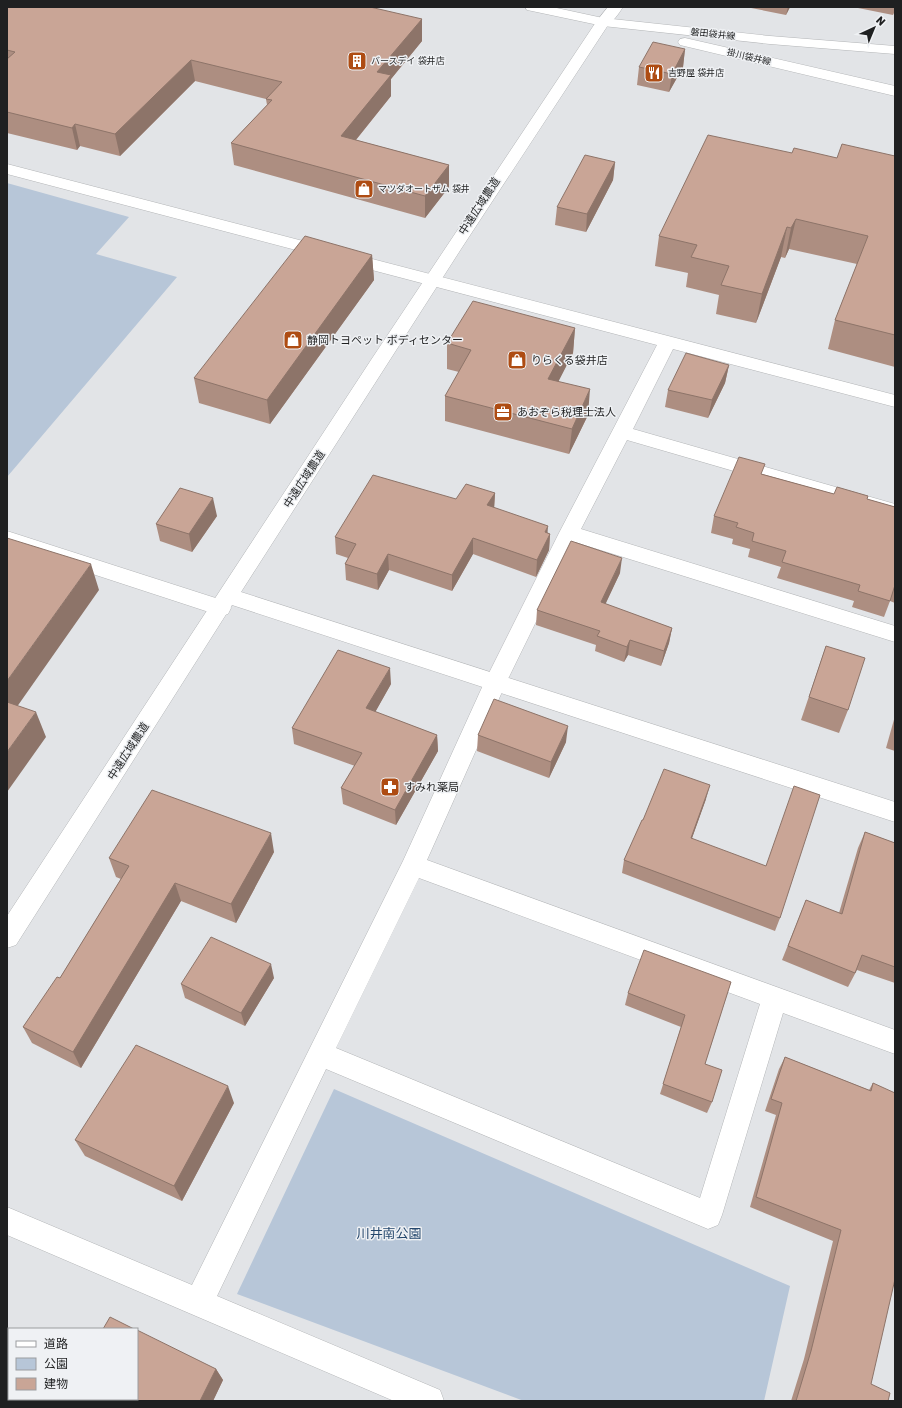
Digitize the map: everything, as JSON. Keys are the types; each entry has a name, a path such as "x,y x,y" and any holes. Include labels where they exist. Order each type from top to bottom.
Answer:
{"street":[{"name":"磐田袋井線","path":"532,7 605,14 770,40 895,50"},
{"name":"中遠広域農道","path":"7,937 431,280 605,14 616,7"},
{"name":"掛川袋井線","path":"605,14 895,91"},
{"path":"7,169 895,401"},
{"path":"198,1303 413,865 495,683 569,533 668,342"},
{"path":"621,432 895,511"},
{"path":"569,533 895,634"},
{"path":"7,538 495,683 895,812"},
{"path":"413,865 895,1042"},
{"path":"321,1054 708,1215 775,998"},
{"path":"7,1221 429,1401"}],"green space":[{"path":"7,183 129,217 96,254 177,277 7,477"},
{"name":"川井南公園","path":"334,1089 790,1286 764,1401 524,1401 237,1294"}],"building":[{"path":"7,7 370,7 422,19 377,72 391,75 341,136 449,165 425,196 231,143 272,100 266,99 282,82 191,60 115,134 75,124 72,128 7,112 7,59 15,52 7,50"},
{"path":"653,42 685,49 672,74 639,67"},
{"path":"708,135 792,153 794,148 837,158 842,144 895,156 895,335 835,320 868,236 796,219 791,228 787,227 762,294 721,285 729,266 691,257 697,245 659,236"},
{"path":"585,155 615,162 587,214 557,207"},
{"path":"305,236 372,255 267,400 194,378"},
{"path":"473,301 575,328 548,379 590,389 572,429 445,396 471,350 447,343"},
{"path":"686,353 729,365 712,400 668,390"},
{"path":"739,457 765,464 761,474 834,494 837,487 868,496 867,499 895,507 895,585 890,601 858,591 860,585 782,562 786,551 752,541 754,533 736,527 738,523 714,516"},
{"path":"373,475 456,499 466,484 495,493 487,505 548,526 545,532 550,534 537,560 473,538 452,575 388,554 377,574 345,564 356,544 335,537"},
{"path":"180,488 213,498 189,534 156,524"},
{"path":"7,538 91,564 7,681"},
{"path":"571,541 622,558 601,602 672,628 664,651 630,640 627,647 597,636 600,631 537,610"},
{"path":"826,646 865,658 848,710 809,697"},
{"path":"338,650 390,668 366,708 437,735 395,810 341,788 362,753 292,728"},
{"path":"494,699 568,726 551,762 478,735"},
{"path":"7,702 36,712 7,752"},
{"path":"664,769 710,785 691,838 766,866 794,786 820,795 780,918 624,860 643,820"},
{"path":"152,790 271,833 231,904 175,883 73,1052 23,1027 57,977 60,978 129,866 109,858"},
{"path":"865,832 895,843 895,967 862,955 855,973 788,946 806,900 842,914"},
{"path":"211,937 271,964 241,1013 181,984"},
{"path":"644,950 731,982 705,1064 722,1070 712,1102 663,1084 685,1015 628,993"},
{"path":"136,1045 228,1086 174,1186 75,1140"},
{"path":"785,1057 871,1091 873,1083 895,1093 895,1279 871,1384 890,1393 888,1401 796,1401 811,1351 841,1230 756,1197 782,1103 771,1099"},
{"path":"110,1317 132,1328 104,1328"},
{"path":"138,1330 216,1369 200,1401 76,1400 138,1400"}],"place":[{"name":"バースデイ 袋井店","path":"357,61"},
{"name":"吉野屋 袋井店","path":"654,73"},
{"name":"マツダオートザム 袋井","path":"364,189"},
{"name":"静岡トヨペット ボディセンター","path":"293,340"},
{"name":"りらくる袋井店","path":"517,360"},
{"name":"あおぞら税理士法人","path":"503,412"},
{"name":"すみれ薬局","path":"390,787"}]}
